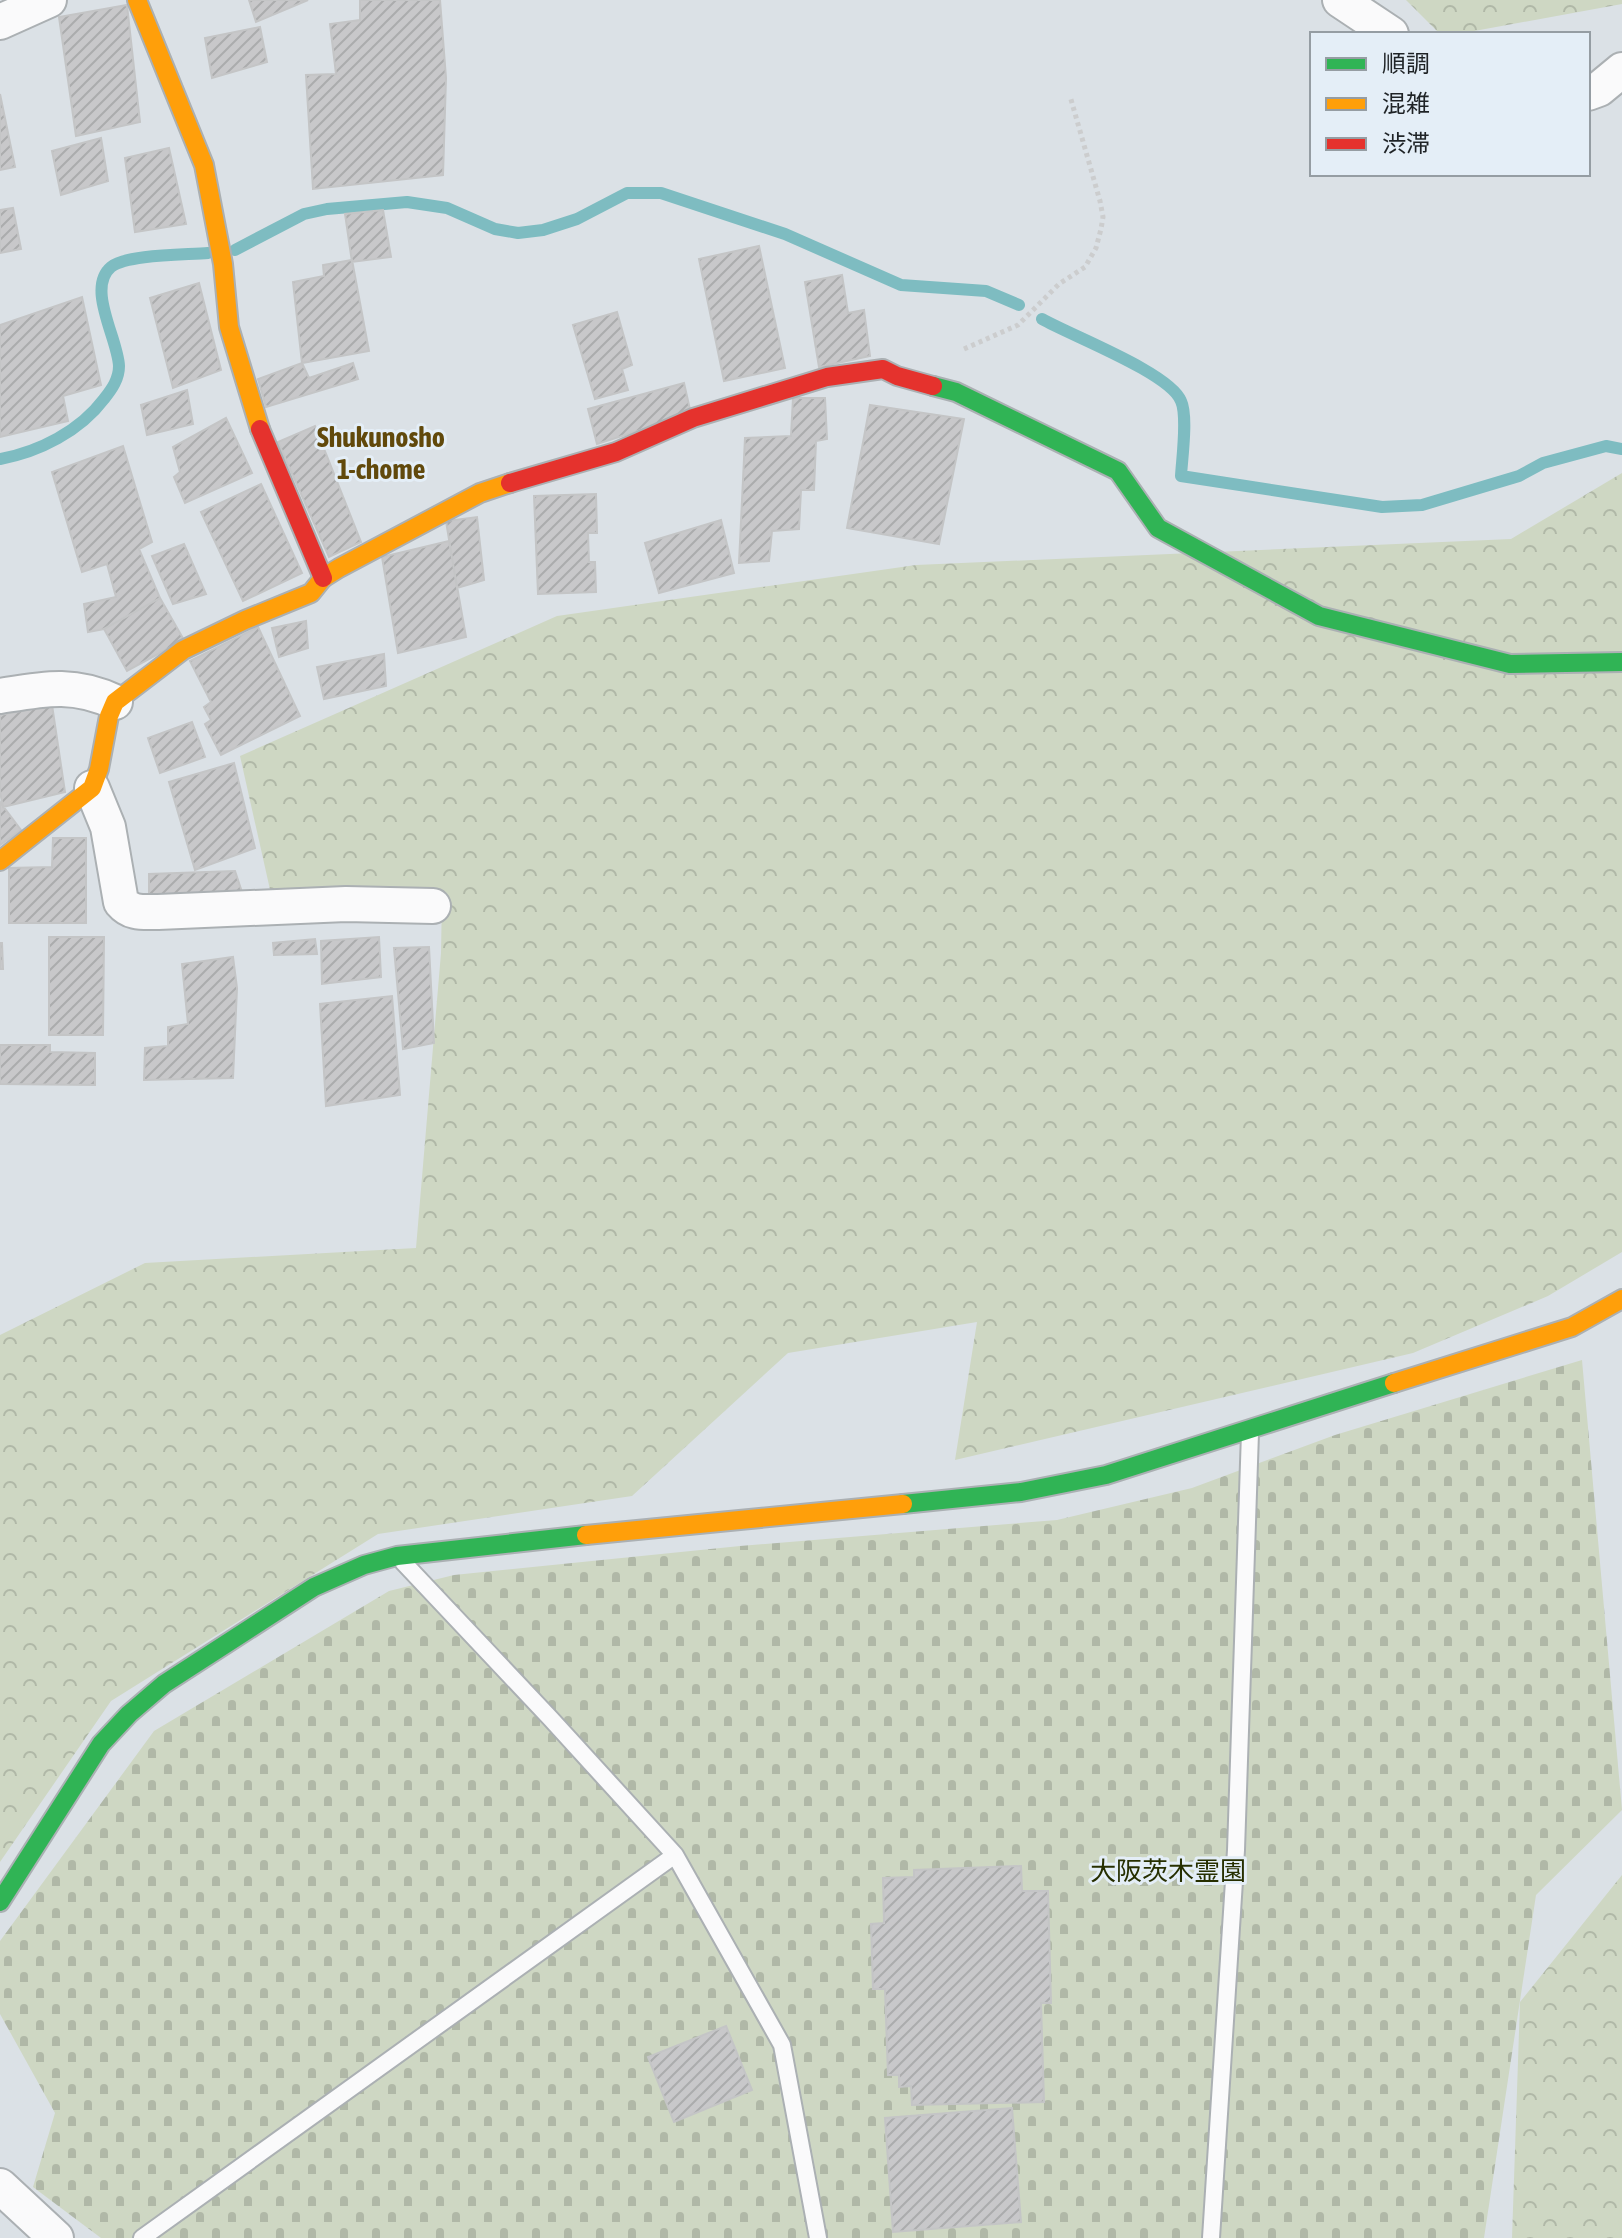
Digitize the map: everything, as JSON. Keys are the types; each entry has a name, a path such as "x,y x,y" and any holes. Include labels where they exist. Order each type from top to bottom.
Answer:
{"street":[{"path":"0,22 49,0"},
{"path":"137,0 207,174 223,264 229,327 249,396 262,435 323,578"},
{"path":"1340,0 1388,32"},
{"path":"1590,92 1599,89 1622,70"},
{"path":"0,861 92,788 115,702 183,650 311,593 323,578 480,493 538,473 616,452 693,418 812,381 883,369 897,376 956,392 1118,471 1158,528 1319,616 1510,664 1622,662"},
{"path":"0,696 56,687 99,695 115,702"},
{"path":"92,788 108,827 121,902 127,909 158,912 346,904 433,906"},
{"path":"0,1902 101,1744 129,1714 164,1684 314,1587 364,1565 397,1556 492,1544 1021,1492 1106,1475 1572,1327 1622,1299"},
{"path":"0,2186 56,2238"}],"lane":[{"path":"1211,2238 1236,1850 1251,1429"},
{"path":"397,1556 675,1855 782,2045 818,2238"},
{"path":"142,2238 675,1855"}],"path":[{"path":"953,351 1018,325 1059,284 1085,267 1096,248 1103,217 1070,96"}],"green space":[{"path":"1406,0 1622,0 1622,4 1469,32 1438,32"},
{"path":"1622,473 1622,1252 1548,1296 1413,1353 955,1460 977,1322 788,1353 632,1496 378,1534 111,1701 0,1862 0,1335 145,1263 416,1248 441,953 442,896 271,894 240,756 557,616 916,565 1511,539"},
{"name":"大阪茨木霊園","path":"1582,1360 1622,1810 1536,1895 1484,2238 101,2238 33,2187 55,2113 0,2014 0,1941 154,1731 389,1591 454,1575 740,1546 1057,1520 1192,1488 1335,1435"},
{"path":"1622,1875 1622,2238 1512,2238 1520,2002"}],"building":[{"path":"249,0 308,0 256,22"},
{"path":"360,0 440,0 446,78 443,175 313,189 306,75 336,74 330,24 360,20"},
{"path":"127,5 140,122 76,136 59,17"},
{"path":"260,27 267,62 212,78 205,38"},
{"path":"0,94 15,167 0,170"},
{"path":"101,138 108,181 61,195 52,151"},
{"path":"169,148 186,224 135,232 125,158"},
{"path":"13,208 21,249 0,253 0,210"},
{"path":"383,210 391,257 352,262 345,214"},
{"path":"759,246 785,368 724,381 699,259"},
{"path":"352,260 369,351 302,363 293,282 324,276 323,265"},
{"path":"842,275 848,313 864,310 870,356 819,367 805,282"},
{"path":"199,283 221,370 173,388 150,298"},
{"path":"82,297 101,385 63,396 68,421 0,437 0,325"},
{"path":"617,312 632,365 622,369 628,390 595,399 573,325"},
{"path":"302,363 309,378 353,363 358,379 266,407 258,379"},
{"path":"684,383 691,414 597,444 588,409"},
{"path":"187,390 193,424 147,435 141,405"},
{"path":"793,398 825,398 827,439 816,441 814,490 801,490 799,529 772,531 769,561 739,563 745,438 791,436"},
{"path":"870,405 964,419 939,544 847,528"},
{"path":"226,418 252,473 185,503 174,477 180,472 173,447"},
{"path":"315,426 361,542 329,557 278,442"},
{"path":"123,446 152,542 139,549 160,598 104,629 88,632 84,604 116,597 107,564 82,572 52,472"},
{"path":"261,484 302,573 243,601 201,512"},
{"path":"596,494 597,533 588,533 589,562 595,562 596,592 538,594 534,496"},
{"path":"477,517 484,580 457,588 446,521"},
{"path":"721,520 734,573 659,593 645,543"},
{"path":"449,541 466,637 398,653 382,557"},
{"path":"184,544 206,594 173,604 152,556"},
{"path":"160,598 184,640 127,671 104,629"},
{"path":"306,621 308,648 279,657 272,628"},
{"path":"258,627 300,716 221,755 205,724 211,720 204,707 211,702 190,661"},
{"path":"384,654 386,686 324,699 317,667"},
{"path":"52,705 65,792 3,807 0,792 0,715"},
{"path":"192,722 205,757 160,773 148,738"},
{"path":"234,763 255,848 195,870 169,782"},
{"path":"0,802 21,830 0,845"},
{"path":"53,838 86,838 86,923 9,923 9,868 52,867"},
{"path":"235,871 244,898 149,902 149,874"},
{"path":"49,937 104,937 103,1035 49,1035"},
{"path":"379,937 381,977 322,984 321,941"},
{"path":"315,939 317,954 274,955 273,943"},
{"path":"2,943 3,969 0,969"},
{"path":"429,947 434,1043 403,1049 394,948"},
{"path":"233,957 237,988 233,1078 144,1080 145,1048 168,1046 168,1027 188,1024 182,964"},
{"path":"392,996 400,1095 326,1106 320,1004"},
{"path":"0,1045 50,1045 50,1052 95,1053 95,1085 0,1084"},
{"path":"1021,1866 1022,1891 1048,1891 1051,2003 1041,2003 1044,2102 912,2105 911,2086 899,2087 899,2075 888,2075 885,1989 873,1989 871,1924 884,1923 883,1878 914,1877 914,1870"},
{"path":"726,2026 752,2090 674,2122 648,2057"},
{"path":"1012,2108 1021,2222 893,2232 885,2118"}],"waterway":[{"path":"235,250 304,214 327,209 407,202 447,208 495,229 518,233 543,230 577,219 627,193 661,193 785,234 901,285 986,291 1019,305"},
{"path":"0,459 44,445 71,430 94,410 112,388 119,366 102,300 104,276 111,267 143,257 208,253"},
{"path":"1042,319 1140,367 1173,390 1181,401 1184,417 1181,476 1382,507 1422,505 1519,476 1543,463 1606,446 1622,449"}],"traffic: fast":[{"path":"933,386 956,392 1118,471 1158,528 1319,616 1510,664 1622,662"},
{"path":"903,1504 1021,1492 1106,1475 1394,1383"},
{"path":"0,1902 101,1744 129,1714 164,1684 314,1587 364,1565 397,1556 586,1535"}],"traffic: slow":[{"path":"137,0 204,165 223,264 229,327 260,429"},
{"path":"0,861 92,788 115,702 183,650 311,593 323,578 339,568 480,493 510,483"},
{"path":"1394,1383 1572,1327 1622,1299"},
{"path":"586,1535 903,1504"}],"traffic: jam":[{"path":"510,483 616,452 693,418 827,377 883,369 933,386"},
{"path":"260,429 323,578"}],"district":[{"name":"Shukunosho 1-chome","path":"381,453"}]}
